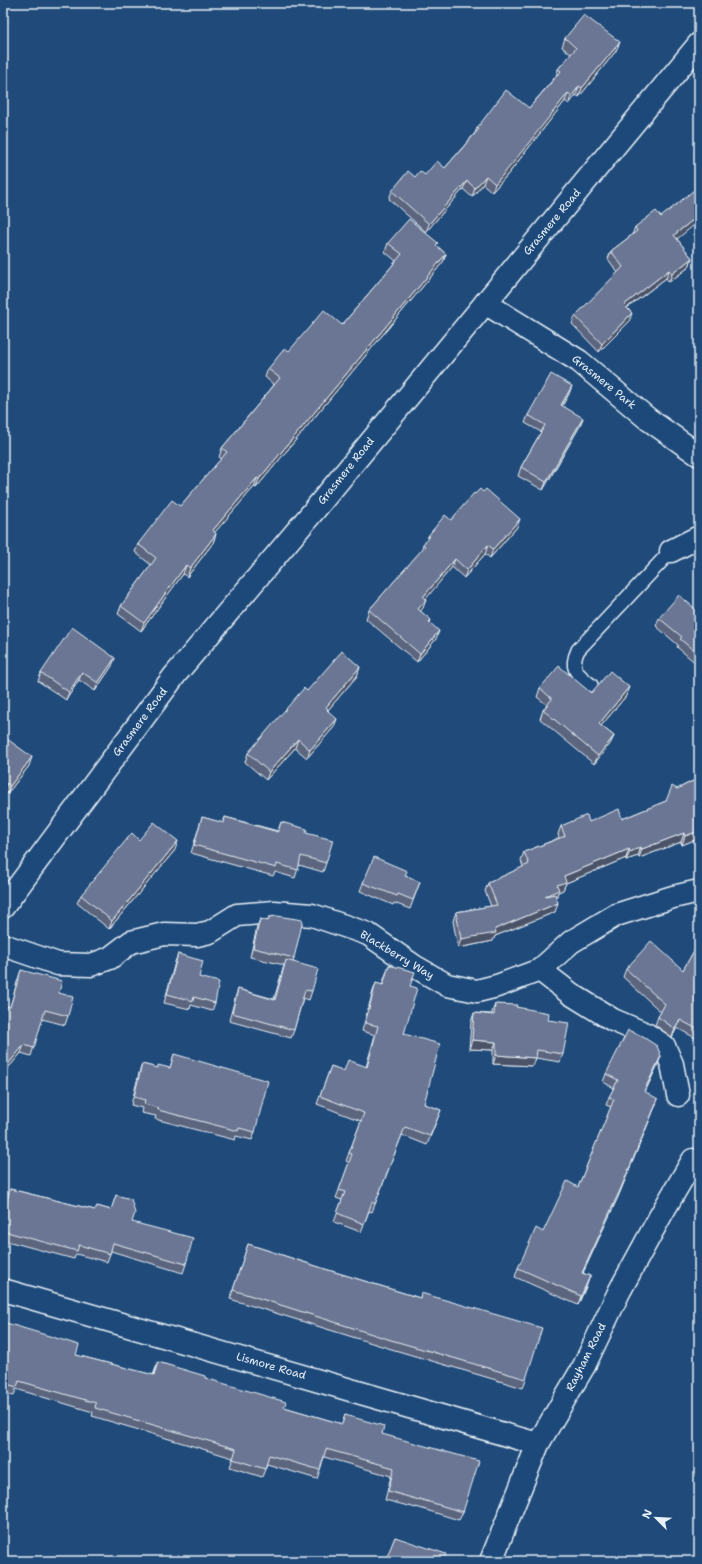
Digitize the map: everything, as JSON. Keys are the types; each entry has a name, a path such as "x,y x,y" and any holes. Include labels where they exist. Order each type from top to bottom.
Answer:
{"street":[{"name":"Grasmere Road","path":"3,906 175,675 312,513 699,44"},
{"name":"Grasmere Park","path":"484,303 579,361 648,418 699,455"},
{"path":"671,551 699,537"},
{"name":"Blackberry Way","path":"3,945 58,964 92,965 110,958 131,942 164,934 197,935 210,932 237,915 274,912 312,915 368,934 414,966 447,985 477,991 497,986 540,970 571,942 616,914 699,891"},
{"path":"540,970 571,994 613,1020 646,1034 664,1046 672,1064 678,1095"},
{"name":"Rayham Road","path":"491,1561 538,1444 584,1366 619,1292 662,1212 693,1160"},
{"name":"Lismore Road","path":"3,1290 538,1444"}],"lane":[{"path":"591,685 576,673 574,665 578,650 671,551"}],"building":[{"path":"584,15 620,42 582,88 579,86 572,96 568,93 495,184 486,176 475,188 467,181 429,224 392,191 408,171 415,177 420,171 425,175 437,161 445,168 479,129 477,128 506,90 529,108 561,71 558,69 576,48 565,38"},
{"path":"699,186 699,215 674,235 692,258 672,274 669,270 624,305 632,313 602,344 575,316 623,267 611,251 637,231 635,227 656,211 661,217"},
{"path":"409,219 438,243 436,245 446,254 259,479 257,478 213,530 216,534 190,568 186,565 144,623 121,606 156,558 138,544 172,500 180,506 227,452 222,448 280,378 268,369 285,348 289,351 324,310 342,325 402,254 388,243"},
{"path":"551,374 572,386 561,405 583,418 546,482 521,467 545,425 528,415"},
{"path":"480,489 483,492 486,489 520,519 493,549 488,545 467,570 455,559 423,597 426,600 418,609 431,620 429,622 439,631 420,654 369,610 425,546 423,544 430,536 428,536 445,515 451,520 474,493 475,494"},
{"path":"679,595 699,612 699,655 680,639 682,637 659,618"},
{"path":"72,627 115,658 98,683 82,672 69,692 41,673"},
{"path":"342,651 360,667 326,707 328,709 327,710 337,719 310,750 298,739 269,772 248,753 304,688 307,691"},
{"path":"559,666 591,693 610,671 629,687 599,724 614,736 598,756 543,710 552,699 540,688"},
{"path":"3,736 32,757 10,786 7,783 3,789"},
{"path":"699,778 699,831 685,836 684,833 642,849 641,847 630,852 629,849 564,876 566,882 557,885 559,890 545,896 555,894 558,903 495,929 496,933 461,939 456,912 497,905 488,883 529,864 524,852 565,836 561,826 587,815 589,822 619,809 622,819 666,801 672,786 677,789"},
{"path":"202,817 224,823 225,817 278,832 281,822 307,829 306,833 333,840 326,863 301,856 298,870 277,864 276,868 194,845"},
{"path":"154,822 178,841 112,921 81,895 132,833 139,840"},
{"path":"374,857 407,871 405,876 420,882 413,900 398,894 397,896 363,883"},
{"path":"277,916 303,920 294,958 253,948 260,919 268,921 269,917"},
{"path":"651,941 683,970 699,942 699,1030 680,1020 675,1029 658,1017 665,1004 626,969"},
{"path":"178,954 203,961 199,977 219,982 215,1003 194,997 193,1001 167,994"},
{"path":"286,960 318,969 312,991 305,990 294,1030 232,1013 238,989 275,1000"},
{"path":"389,965 415,972 410,986 417,988 404,1034 440,1044 424,1104 441,1110 430,1136 405,1127 375,1204 372,1202 364,1224 337,1213 345,1192 339,1190 352,1154 349,1153 364,1113 320,1096 331,1066 344,1071 348,1060 367,1067 378,1026 365,1023 376,983 383,985"},
{"path":"21,970 62,981 59,993 73,997 68,1016 45,1010 34,1048 24,1045 4,1069 3,1005 10,1007"},
{"path":"495,1004 517,1005 516,1007 549,1013 548,1020 569,1023 563,1054 537,1050 536,1058 496,1055 496,1042 472,1040 474,1013 494,1015"},
{"path":"628,1030 657,1046 661,1056 644,1091 658,1099 621,1188 582,1273 590,1276 581,1296 518,1268 536,1228 543,1232 567,1181 578,1187 614,1099 609,1097 618,1080 606,1074"},
{"path":"174,1054 268,1081 255,1132 239,1128 238,1131 158,1110 159,1108 144,1104 145,1100 134,1097 142,1064 158,1068 158,1065 170,1068"},
{"path":"10,1189 95,1210 97,1206 111,1210 116,1195 131,1199 135,1213 132,1222 193,1238 186,1264 113,1243 110,1254 79,1245 77,1251 3,1231 3,1204 6,1205"},
{"path":"248,1244 420,1298 421,1293 542,1328 526,1379 391,1340 233,1290"},
{"path":"3,1322 79,1345 76,1355 154,1375 158,1362 205,1376 205,1378 286,1402 284,1407 342,1424 345,1415 384,1426 382,1434 479,1461 463,1512 388,1491 394,1468 326,1449 320,1470 269,1455 265,1469 233,1459 236,1449 95,1408 96,1403 19,1381 17,1387 3,1383"},
{"path":"395,1537 446,1554 443,1561 393,1561 386,1559"},
{"path":"280,1556 285,1561 276,1561"}]}
